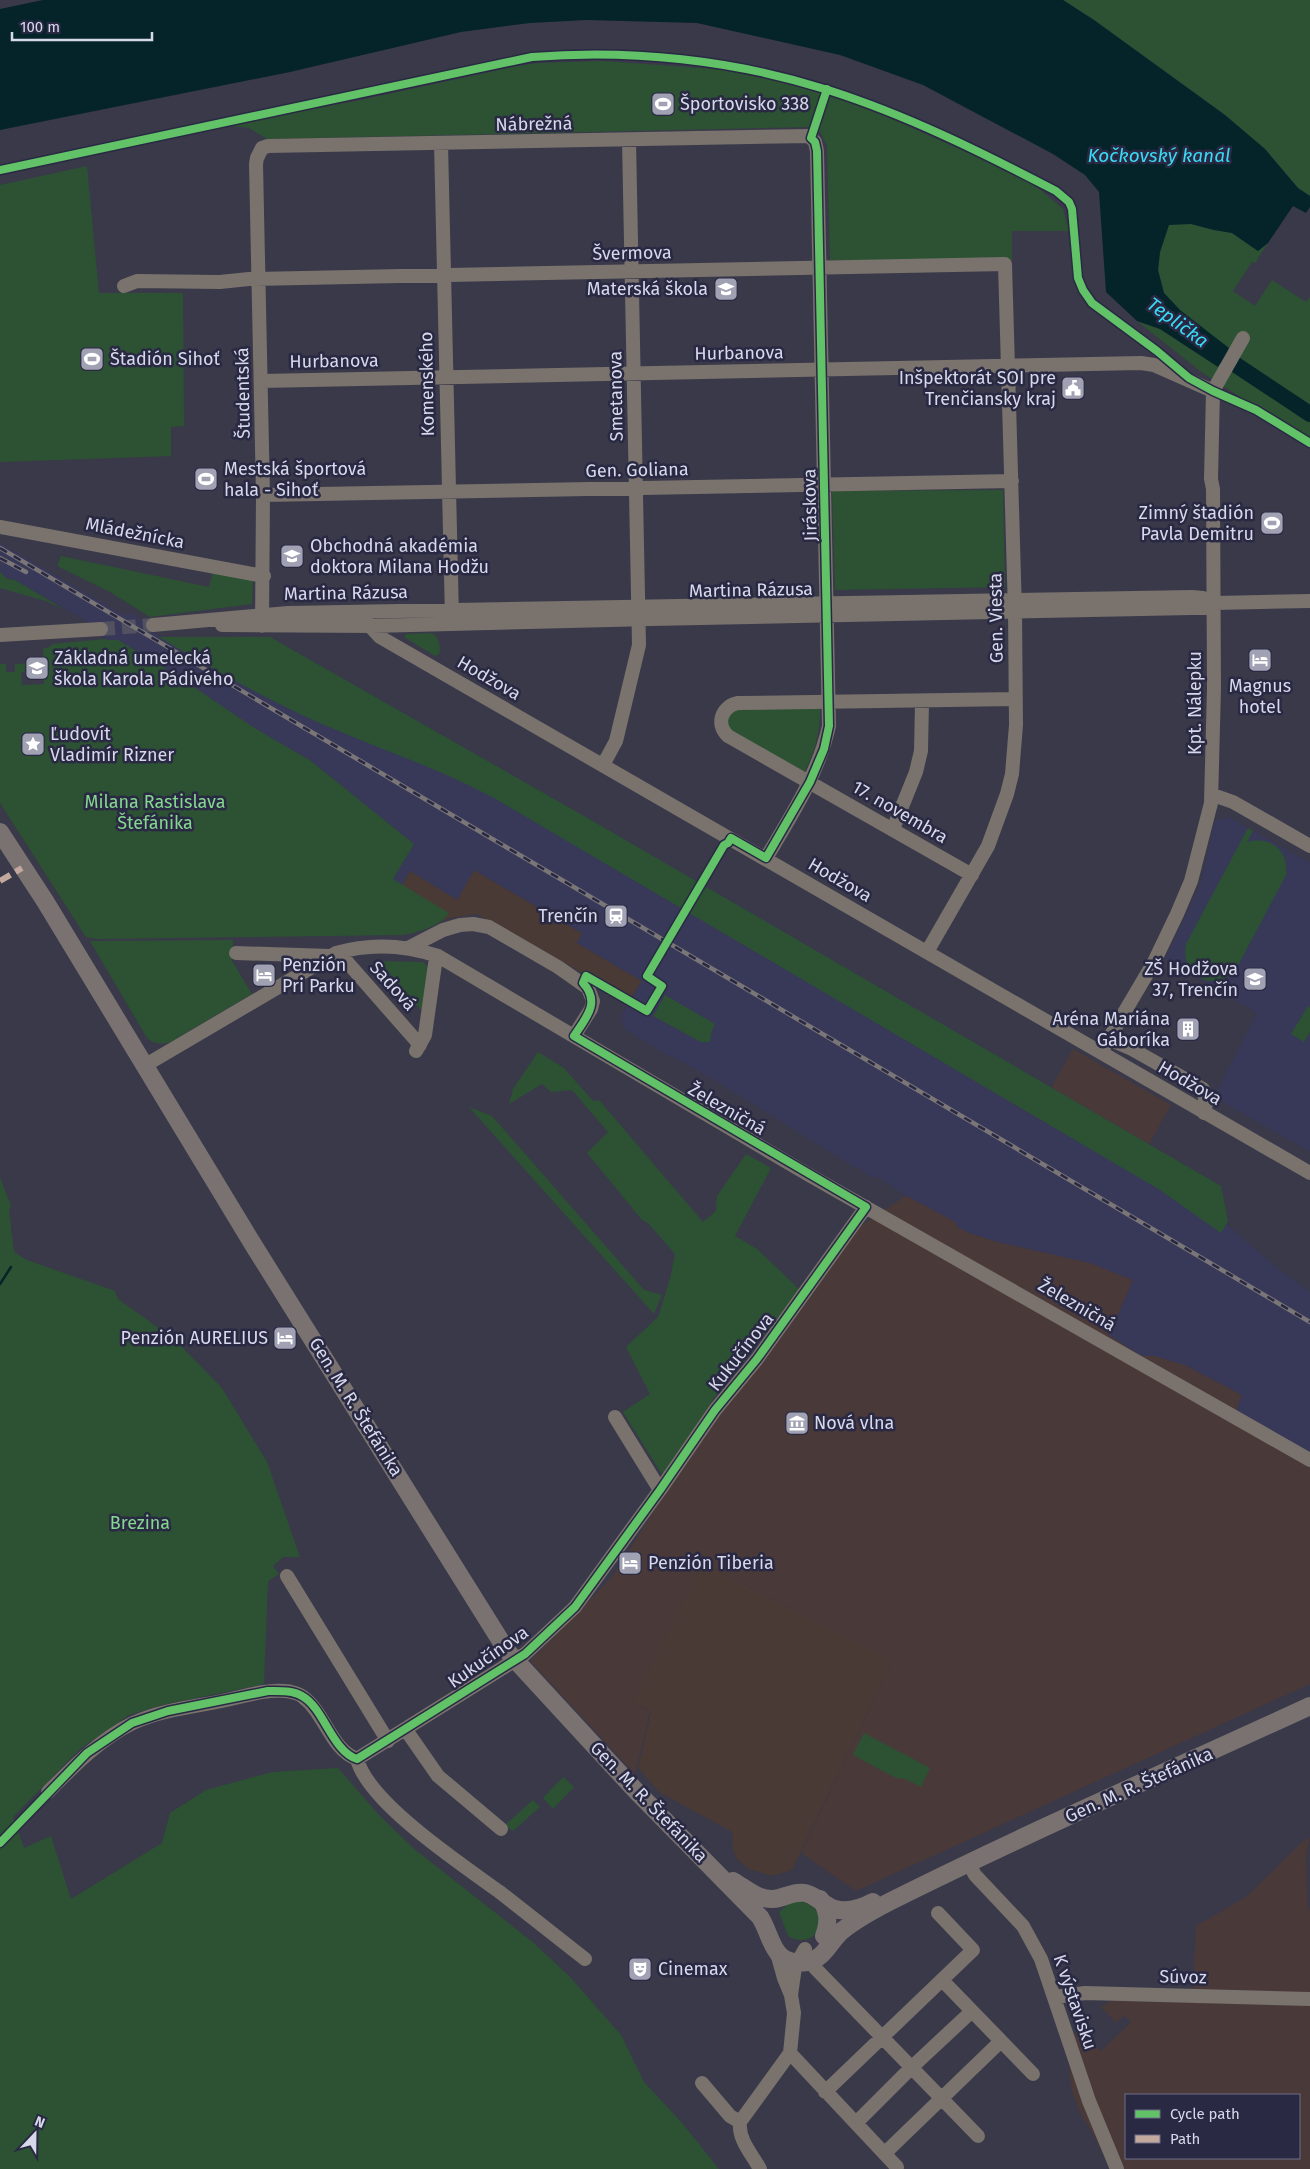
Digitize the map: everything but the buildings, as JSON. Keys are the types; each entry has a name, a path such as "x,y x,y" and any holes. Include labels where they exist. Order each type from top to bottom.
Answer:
{"main road":[{"name":"Gen. M. R. Štefánika","path":"0,832 507,1651 636,1791 718,1873 757,1904 768,1923 770,1944 777,1954"},
{"name":"Gen. M. R. Štefánika","path":"803,1964 812,1947 843,1921 1310,1706"},
{"path":"735,1886 774,1889 799,1882 810,1885 832,1900 840,1903 872,1908"},
{"path":"810,1885 823,1903 828,1920 824,1936"},
{"name":"Gen. M. R. Štefánika","path":"735,1886 762,1898 778,1899 794,1893 803,1893 818,1898 831,1908 849,1910 872,1908"},
{"path":"768,1923 778,1899"},
{"name":"Gen. M. R. Štefánika","path":"803,1964 820,1956 844,1929 872,1908"},
{"name":"Gen. M. R. Štefánika","path":"768,1923 773,1920 778,1938 783,1945 790,1948 803,1964"},
{"path":"777,1954 803,1964"}],"street":[{"name":"Nábrežná","path":"259,152 268,146 806,135 812,138"},
{"name":"Jiráskova","path":"766,858 810,782 824,749 829,726 817,151 812,138"},
{"name":"Smetanova","path":"603,765 616,741 639,645 629,140"},
{"name":"Komenského","path":"441,143 452,617"},
{"name":"Študentská","path":"259,152 256,164 260,280 263,495 264,576 262,620"},
{"name":"Švermova","path":"260,280 1005,264"},
{"name":"Gen. Viesta","path":"927,952 988,846 1008,794 1015,752 1015,605 1005,264"},
{"path":"124,286 137,281 260,280"},
{"name":"Kpt. Nálepku","path":"1101,1052 1154,962 1191,881 1205,832 1212,795 1215,603 1213,488 1211,479 1213,392 1240,344"},
{"name":"Hurbanova","path":"261,381 1141,363 1154,365 1213,392"},
{"name":"Gen. Goliana","path":"263,495 1012,481"},
{"name":"Mládežnícka","path":"0,527 264,576"},
{"name":"Martina Rázusa","path":"156,625 262,620 357,612 452,617 1015,605 1192,597 1203,598 1215,603 1310,601"},
{"name":"Hodžova","path":"357,612 372,626 380,637 1310,1173"},
{"name":"Martina Rázusa","path":"262,620 372,626 452,617"},
{"path":"0,635 101,628"},
{"path":"828,702 1016,699"},
{"name":"17. novembra","path":"828,702 738,703 728,706 724,711 721,721 724,732 728,736 972,875"},
{"path":"893,829 916,772 921,751 922,702"},
{"path":"1212,795 1233,802 1309,843"},
{"path":"144,1066 333,955 358,947 408,948 443,930 460,925 473,924 489,926 558,967 588,988 593,1001 591,1008 574,1036"},
{"name":"Železničná","path":"408,948 438,956 866,1207 1310,1460"},
{"path":"236,953 333,955"},
{"name":"Sadová","path":"333,955 351,966 418,1049 425,1035 435,964 438,956"},
{"path":"1109,1039 1130,1048 1203,1089 1206,1104 1204,1112"},
{"name":"Kukučínova","path":"357,1759 515,1661 575,1607 660,1490 715,1410 757,1359 866,1207"},
{"path":"615,1417 660,1490"},
{"path":"287,1576 388,1741"},
{"path":"48,1792 87,1753 132,1723 168,1711 268,1691 286,1691 303,1696 320,1716 340,1748 349,1757 357,1759 359,1769 398,1814 432,1844 585,1959"},
{"path":"406,1730 438,1776 501,1829"},
{"name":"K výstavisku","path":"969,1864 975,1874 1015,1917 1029,1936 1041,1959 1089,2101 1117,2169"},
{"path":"826,2092 973,1950 938,1913"},
{"path":"760,2169 742,2138 740,2122 790,2053 794,2013 791,1995 777,1954"},
{"path":"791,1995 803,1964 882,2038 978,2136"},
{"path":"942,1980 1033,2074"},
{"name":"Súvoz","path":"1055,1997 1085,1993 1310,1999"},
{"path":"856,2123 972,2011"},
{"path":"885,2153 1001,2041"},
{"path":"790,2053 897,2168"},
{"path":"702,2083 730,2116 740,2122"}],"shaded area":[{"path":"0,543 122,614 134,614 159,637 270,637 591,820 1221,1186 1224,1222 1277,1268 1310,1292 1310,1455 1236,1412 1242,1395 1185,1365 1155,1356 1142,1356 1109,1335 1133,1280 1090,1263 998,1242 967,1232 956,1226 957,1223 903,1194 878,1177 877,1179 851,1165 721,1084 672,1056 670,1057 624,1028 621,1016 642,981 577,943 582,933 474,870 457,900 410,871 402,885 393,879 414,844 311,761 255,729 176,675 118,640 107,640 88,622 15,580 4,577 0,572"},
{"name":"ZŠ Hodžova 37, Trenčín","path":"1229,817 1310,863 1310,1152 1214,1097 1257,1013 1165,959 1201,883 1215,821"},
{"path":"474,870 583,934 577,943 642,981 630,999 477,914 450,918 423,927 402,885 410,871 457,899"},
{"path":"1073,1049 1171,1105 1149,1144 1051,1088"},
{"path":"907,1195 958,1223 957,1226 967,1232 998,1242 1090,1263 1133,1280 1109,1335 1142,1356 1155,1356 1185,1365 1242,1395 1236,1412 1310,1455 1310,1684 856,1891 801,1853 893,1660 702,1563 632,1702 650,1712 635,1774 530,1661 612,1577 706,1428 859,1227"},
{"path":"702,1563 893,1660 792,1870 772,1876 749,1869 736,1858 732,1832 659,1792 638,1768 651,1712 632,1702"},
{"path":"1310,1837 1306,1858 1308,1907 1310,1911 1310,2169 1111,2169 1087,2123 1083,2120 1072,2092 1069,2072 1074,2035 1079,2029 1101,2051 1131,2022 1124,2015 1116,2023 1101,2007 1113,2000 1155,2002 1193,1990 1196,1926 1246,1897 1301,1843"}],"green space":[{"path":"1063,0 1310,0 1310,196 1298,188 1265,149 1225,115 1094,20"},
{"path":"602,61 716,69 781,81 829,94 885,116 1014,173 1042,191 1063,209 1069,231 1012,231 1012,260 830,260 827,146 821,133 810,127 267,139 249,128 224,125 356,101 517,66 538,63"},
{"name":"Štadión Sihoť","path":"87,166 99,293 183,293 184,426 171,427 171,456 0,462 0,185"},
{"path":"1169,224 1191,224 1232,233 1258,251 1268,243 1255,263 1252,262 1233,291 1255,306 1272,280 1306,302 1310,297 1310,441 1204,374 1137,321 1160,329 1218,366 1180,310 1164,293 1158,270 1160,252"},
{"path":"1003,490 1005,587 835,590 832,491"},
{"path":"61,556 209,587 213,572 253,580 252,604 150,617 110,592 57,566"},
{"path":"0,572 7,579 15,580 67,611 46,601 0,588"},
{"path":"432,633 440,645 439,654 435,656 404,637 406,634"},
{"path":"159,637 270,637 591,820 1221,1186 1228,1221 1221,1233 1160,1190 494,798 447,775 302,715 230,678"},
{"name":"Milana Rastislava Štefánika","path":"105,639 118,640 176,675 256,729 311,761 414,844 393,879 449,913 446,917 428,928 401,935 96,939 86,937 0,803 0,664 6,664 6,672 15,672 15,664 31,663 31,671 21,672 22,685 44,684 43,648 50,647 52,644"},
{"path":"820,705 816,741 803,775 730,733 725,718 729,710"},
{"path":"1248,828 1253,831 1247,842 1264,841 1277,847 1285,858 1286,875 1234,973 1215,981 1206,980 1192,972 1187,964 1185,955 1186,944"},
{"path":"233,940 232,961 252,994 170,1042 160,1044 147,1038 90,941"},
{"path":"379,961 423,962 429,969 422,1011"},
{"path":"665,995 715,1024 710,1042 701,1042 653,1016"},
{"path":"1308,1006 1310,1008 1310,1032 1304,1042 1291,1034"},
{"path":"538,1052 564,1068 593,1101 599,1100 703,1222 716,1211 717,1196 746,1154 771,1168 735,1236 757,1249 800,1290 730,1377 728,1377 663,1476 623,1412 650,1394 626,1347 658,1317 670,1279 675,1254 648,1223 642,1220 587,1153 608,1132 572,1090 551,1092 542,1084 509,1104 513,1089"},
{"path":"469,1107 492,1116 644,1290 662,1295 654,1314"},
{"name":"Brezina","path":"0,1177 11,1206 9,1211 14,1252 27,1260 115,1291 118,1299 174,1339 222,1388 267,1462 300,1557 283,1557 273,1566 279,1574 268,1581 264,1684 162,1705 129,1715 81,1748 13,1817 24,1848 51,1836 71,1899 162,1843 170,1813 206,1790 272,1772 338,1768 379,1815 413,1848 535,1944 570,1977 621,2035 644,2082 682,2123 719,2169 0,2169"},
{"path":"864,1733 930,1768 921,1787 905,1779 896,1778 853,1755"},
{"path":"563,1777 574,1787 553,1809 543,1798"},
{"path":"533,1800 540,1807 513,1831 505,1825"},
{"path":"797,1901 809,1904 816,1910 819,1918 819,1926 815,1934 809,1939 799,1940 788,1936 779,1912 790,1903"}],"water":[{"name":"Kočkovský kanál","path":"43,0 1063,0 1094,20 1225,115 1265,149 1298,188 1310,196 1310,207 1306,213 1293,206 1268,243 1258,251 1232,233 1191,224 1169,225 1160,252 1158,270 1164,293 1180,310 1229,348 1218,367 1160,329 1137,321 1106,292 1099,192 1085,175 1053,154 923,85 840,55 697,23 586,20 530,23 461,32 290,72 0,130 0,9"}],"waterway":[{"name":"Teplička","path":"1218,353 1310,414"},
{"path":"0,1284 11,1267"}],"tunnel":[{"path":"101,629 153,625"}],"railway":[{"path":"0,548 1310,1322"},
{"path":"0,558 26,572"}],"marked path":[{"path":"0,881 22,868"}],"cycle path":[{"path":"0,170 532,57 569,55 644,56 682,59 756,71 828,90 887,111 973,149 1056,191 1069,202 1072,209 1078,278 1083,290 1092,303 1157,351 1189,378 1256,410 1310,443"},
{"path":"0,1843 87,1753 132,1723 168,1711 268,1691 290,1692 298,1694 310,1702 334,1739 348,1754 357,1759 525,1654 575,1607 660,1490 715,1410 757,1359 866,1207 574,1036 590,1010 591,997 583,983 586,976 647,1011 662,986 647,976 724,845 731,838 766,858 810,782 824,749 829,726 817,151 815,142 811,138 827,89"}],"place":[{"name":"Športovisko 338","path":"663,104"},
{"name":"Materská škola","path":"726,289"},
{"name":"Štadión Sihoť","path":"92,359"},
{"name":"Inšpektorát SOI pre Trenčiansky kraj","path":"1073,388"},
{"name":"Mestská športová hala - Sihoť","path":"206,479"},
{"name":"Zimný štadión Pavla Demitru","path":"1272,523"},
{"name":"Obchodná akadémia doktora Milana Hodžu","path":"292,556"},
{"name":"Magnus hotel","path":"1260,660"},
{"name":"Základná umelecká škola Karola Pádivého","path":"37,668"},
{"name":"Ľudovít Vladimír Rizner","path":"33,744"},
{"name":"Trenčín","path":"616,916"},
{"name":"Penzión Pri Parku","path":"264,975"},
{"name":"ZŠ Hodžova 37, Trenčín","path":"1255,979"},
{"name":"Aréna Mariána Gáboríka","path":"1188,1029"},
{"name":"Penzión AURELIUS","path":"285,1338"},
{"name":"Nová vlna","path":"797,1423"},
{"name":"Penzión Tiberia","path":"630,1563"},
{"name":"Cinemax","path":"640,1969"}]}
